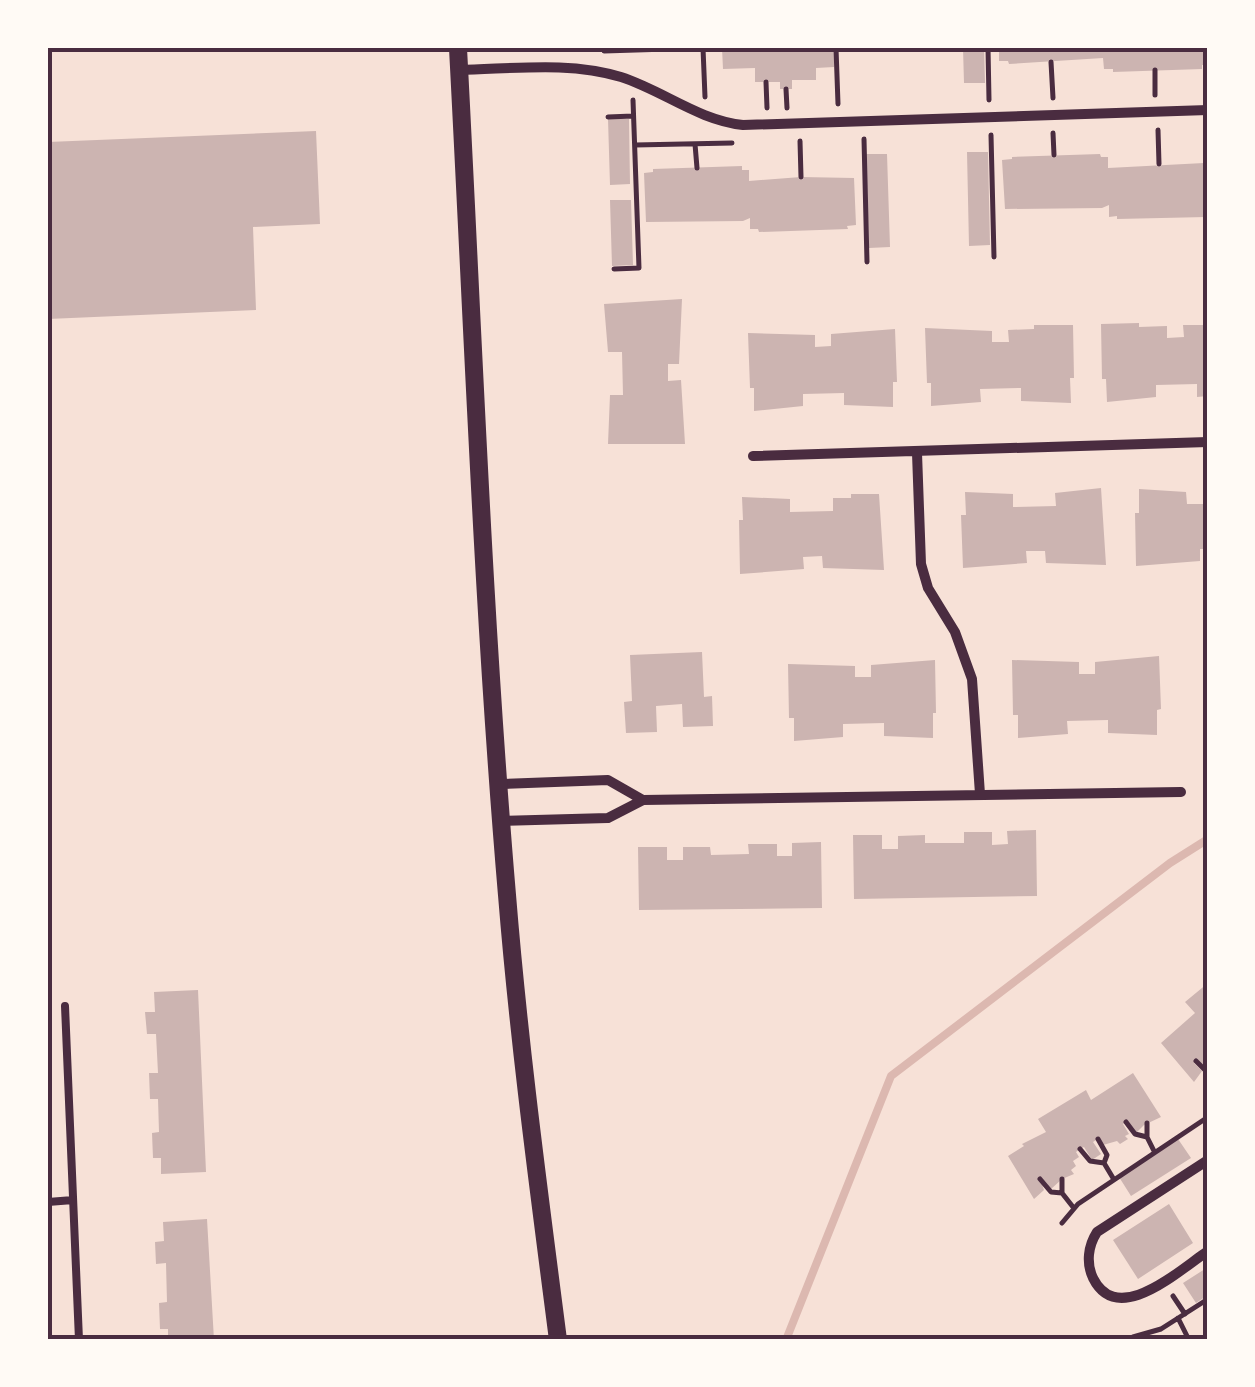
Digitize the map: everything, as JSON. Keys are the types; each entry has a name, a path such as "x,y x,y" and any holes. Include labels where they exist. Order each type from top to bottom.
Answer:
{"street":[{"path":"458,48 502,822 532,1137 558,1340"},
{"path":"459,70 590,69 640,84 712,119 743,125 1208,110"},
{"path":"752,456 1208,442"},
{"path":"917,453 921,564 928,588 955,632 972,679 980,794"},
{"path":"500,784 608,780 644,800"},
{"path":"502,822 608,818 644,800 1181,792"},
{"path":"1208,1160 1097,1232 1090,1242 1090,1268 1094,1280 1111,1296 1136,1298 1208,1251"}],"lane":[{"path":"65,1006 80,1340"},
{"path":"48,1202 73,1200"}],"path":[{"path":"604,52 702,48 705,100"},
{"path":"836,48 838,106"},
{"path":"988,48 989,103"},
{"path":"1052,62 1053,101"},
{"path":"1155,70 1156,98"},
{"path":"766,82 766,108"},
{"path":"786,89 787,108"},
{"path":"614,269 639,268 633,97"},
{"path":"608,117 633,116"},
{"path":"1158,130 1159,164"},
{"path":"1053,133 1054,155"},
{"path":"990,135 994,256"},
{"path":"864,139 867,262"},
{"path":"800,141 801,177"},
{"path":"695,144 697,168"},
{"path":"1196,1062 1208,1073"},
{"path":"1062,1223 1073,1207 1208,1116"},
{"path":"1126,1122 1135,1134 1146,1137"},
{"path":"1146,1123 1146,1137 1154,1151"},
{"path":"1098,1139 1107,1154 1104,1163 1113,1178"},
{"path":"1080,1148 1090,1162 1104,1163"},
{"path":"1062,1178 1062,1193 1073,1207"},
{"path":"1040,1179 1051,1192 1062,1193"},
{"path":"1172,1294 1192,1339"},
{"path":"1134,1338 1150,1334 1208,1299"}],"building":[{"path":"722,48 834,48 834,67 816,68 816,80 792,80 792,89 780,89 780,82 755,82 755,68 723,69"},
{"path":"963,48 984,48 985,83 964,83"},
{"path":"999,48 1208,48 1208,65 1202,65 1202,69 1113,72 1104,69 1103,58 1009,64 999,61"},
{"path":"608,119 629,119 630,184 610,185"},
{"path":"316,131 320,224 253,227 256,310 48,319 48,142"},
{"path":"967,152 988,152 990,245 969,246"},
{"path":"866,154 887,154 890,247 869,248"},
{"path":"1100,154 1108,157 1108,168 1208,165 1206,217 1117,219 1109,217 1109,205 1005,209 1002,160"},
{"path":"742,166 742,170 749,170 749,181 854,178 856,225 847,226 848,229 759,232 750,229 750,218 646,222 644,173 653,169"},
{"path":"610,200 631,200 633,265 612,266"},
{"path":"682,299 679,364 668,364 668,381 681,380 685,444 608,444 610,395 623,395 622,352 608,352 604,304"},
{"path":"1139,323 1139,327 1167,326 1167,338 1184,337 1183,325 1208,325 1208,396 1197,397 1197,384 1156,385 1156,397 1107,402 1106,379 1102,379 1101,324"},
{"path":"1034,325 1073,325 1071,403 1021,401 1021,388 980,389 981,402 931,406 925,328 992,331 992,342 1009,342 1008,330 1034,329"},
{"path":"895,329 897,382 893,382 893,407 844,405 844,393 803,394 803,406 754,411 748,333 815,335 815,347 831,346 831,334"},
{"path":"1101,488 1106,565 1046,563 1045,551 1026,551 1027,563 963,568 961,515 966,515 965,492 1013,494 1013,507 1056,506 1055,493"},
{"path":"1139,489 1186,492 1187,504 1208,504 1208,549 1200,549 1200,561 1136,566 1135,513 1139,513"},
{"path":"851,494 879,494 884,570 823,568 822,556 803,557 804,569 740,574 742,497 790,499 790,512 833,511 833,498 851,498"},
{"path":"702,652 704,697 712,696 713,726 683,727 682,704 656,706 657,732 626,733 624,702 632,701 630,655"},
{"path":"1159,656 1161,709 1157,710 1157,735 1108,733 1108,720 1067,721 1068,734 1018,738 1018,715 1013,715 1012,660 1079,662 1079,674 1095,674 1095,662"},
{"path":"935,660 933,738 884,736 884,723 843,724 843,737 794,741 794,718 789,718 788,664 855,666 855,677 871,677 871,665"},
{"path":"1036,830 1037,896 854,899 853,835 882,835 882,849 898,849 898,836 925,835 925,843 964,843 964,832 992,832 992,845 1008,844 1007,831"},
{"path":"821,842 822,908 639,910 638,847 667,847 667,860 683,860 683,847 710,847 711,855 749,854 748,844 777,844 777,856 792,856 792,843"},
{"path":"1208,983 1208,1073 1197,1060 1194,1063 1202,1071 1194,1082 1161,1043 1195,1013 1185,1002"},
{"path":"198,990 206,1172 161,1174 161,1158 153,1158 152,1133 159,1132 158,1099 150,1099 149,1073 158,1073 156,1034 147,1034 145,1012 155,1012 154,992"},
{"path":"1133,1073 1161,1117 1136,1133 1126,1122 1123,1124 1128,1139 1120,1144 1117,1141 1103,1145 1099,1138 1093,1142 1101,1154 1092,1160 1084,1147 1080,1149 1076,1152 1079,1157 1073,1161 1074,1174 1050,1190 1040,1179 1044,1190 1034,1199 1008,1156 1046,1132 1038,1119 1086,1090 1091,1100"},
{"path":"1178,1139 1191,1158 1131,1196 1119,1177"},
{"path":"1169,1204 1193,1243 1138,1279 1113,1240"},
{"path":"207,1219 214,1340 168,1340 168,1329 160,1329 159,1303 167,1302 166,1263 156,1264 155,1242 164,1241 163,1222"},
{"path":"1208,1267 1208,1295 1196,1303 1183,1283"}],"waterway":[{"path":"786,1340 891,1076 1170,863 1208,839"}]}
